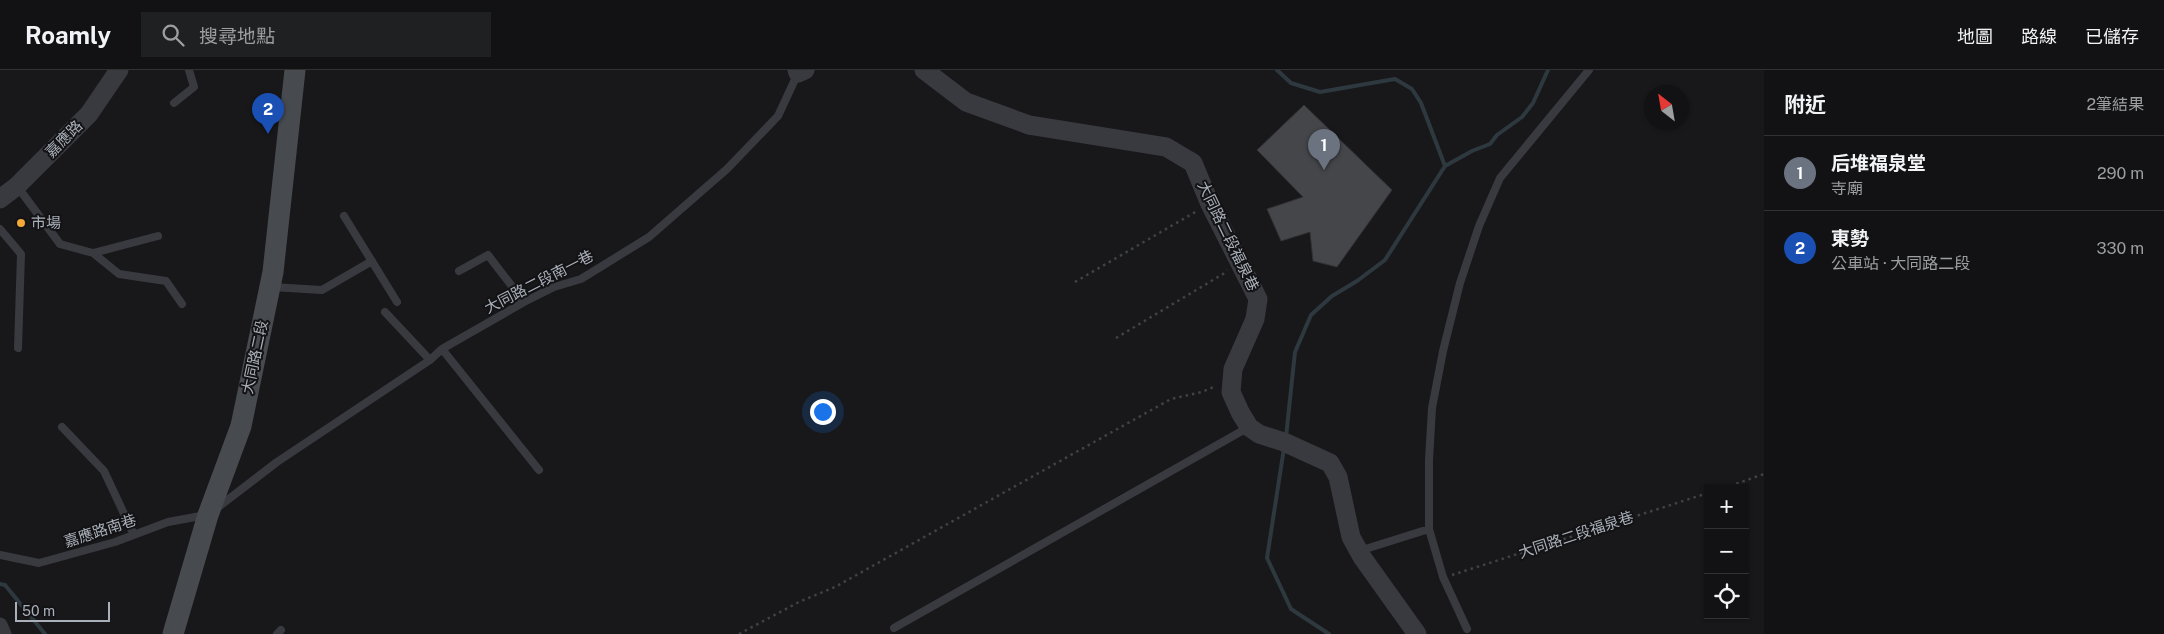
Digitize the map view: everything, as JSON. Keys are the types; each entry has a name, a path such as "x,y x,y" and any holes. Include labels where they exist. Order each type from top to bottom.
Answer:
{"main road":[{"name":"大同路二段","path":"173,634 208,514 241,426 270,286 295,70"}],"street":[{"name":"嘉應路","path":"0,199 17,186 89,114 119,70"},
{"name":"大同路二段福泉巷","path":"924,70 966,102 1029,125 1166,147 1193,163 1210,204 1258,299 1255,318 1233,369 1231,392 1249,428"},
{"path":"1249,428 1259,434 1284,442 1330,463 1338,477 1351,537 1417,634"},
{"path":"0,625 4,634"}],"lane":[{"path":"174,103 194,87 189,70"},
{"path":"1467,629 1443,578 1429,529 1429,460 1432,408 1442,351 1460,283 1479,226 1500,178 1589,70"},
{"name":"大同路二段南一巷","path":"208,514 277,462 430,360 442,349 554,287 582,279 650,237 727,169 778,116 800,71"},
{"path":"17,186 60,244 93,253 119,274 166,281 182,304"},
{"path":"344,216 397,302"},
{"path":"0,229 21,254 18,348"},
{"path":"93,253 158,236"},
{"path":"459,271 488,255 524,302"},
{"path":"270,286 322,290 372,261"},
{"path":"385,312 430,360"},
{"path":"442,349 540,470"},
{"path":"62,426 104,471 134,535"},
{"path":"894,628 1249,428"},
{"name":"嘉應路南巷","path":"0,555 39,563 58,559 134,535 168,522 208,514"},
{"path":"1359,551 1429,529"}],"path":[{"path":"1075,282 1210,204"},
{"path":"1116,338 1223,274 1237,257"},
{"path":"739,634 799,602 835,587 1172,399 1202,392 1232,379"},
{"path":"1735,484 1764,474"},
{"name":"大同路二段福泉巷","path":"1443,578 1704,494"}],"building":[{"path":"1304,105 1392,190 1337,267 1313,261 1310,232 1281,241 1267,209 1303,197 1257,150"}],"waterway":[{"path":"1277,70 1291,83 1320,92 1395,79 1412,89 1421,103 1445,166"},
{"path":"1286,437 1295,352 1311,315 1332,296 1357,281 1385,260 1445,166 1472,151 1490,144 1497,135 1522,117 1533,103 1548,70"},
{"path":"1284,448 1267,558 1291,609 1329,634"},
{"path":"0,584 5,585 45,634"}],"place":[{"name":"東勢","path":"268,134"},
{"name":"后堆福泉堂","path":"1324,170"},
{"name":"市場","path":"21,223"}]}
